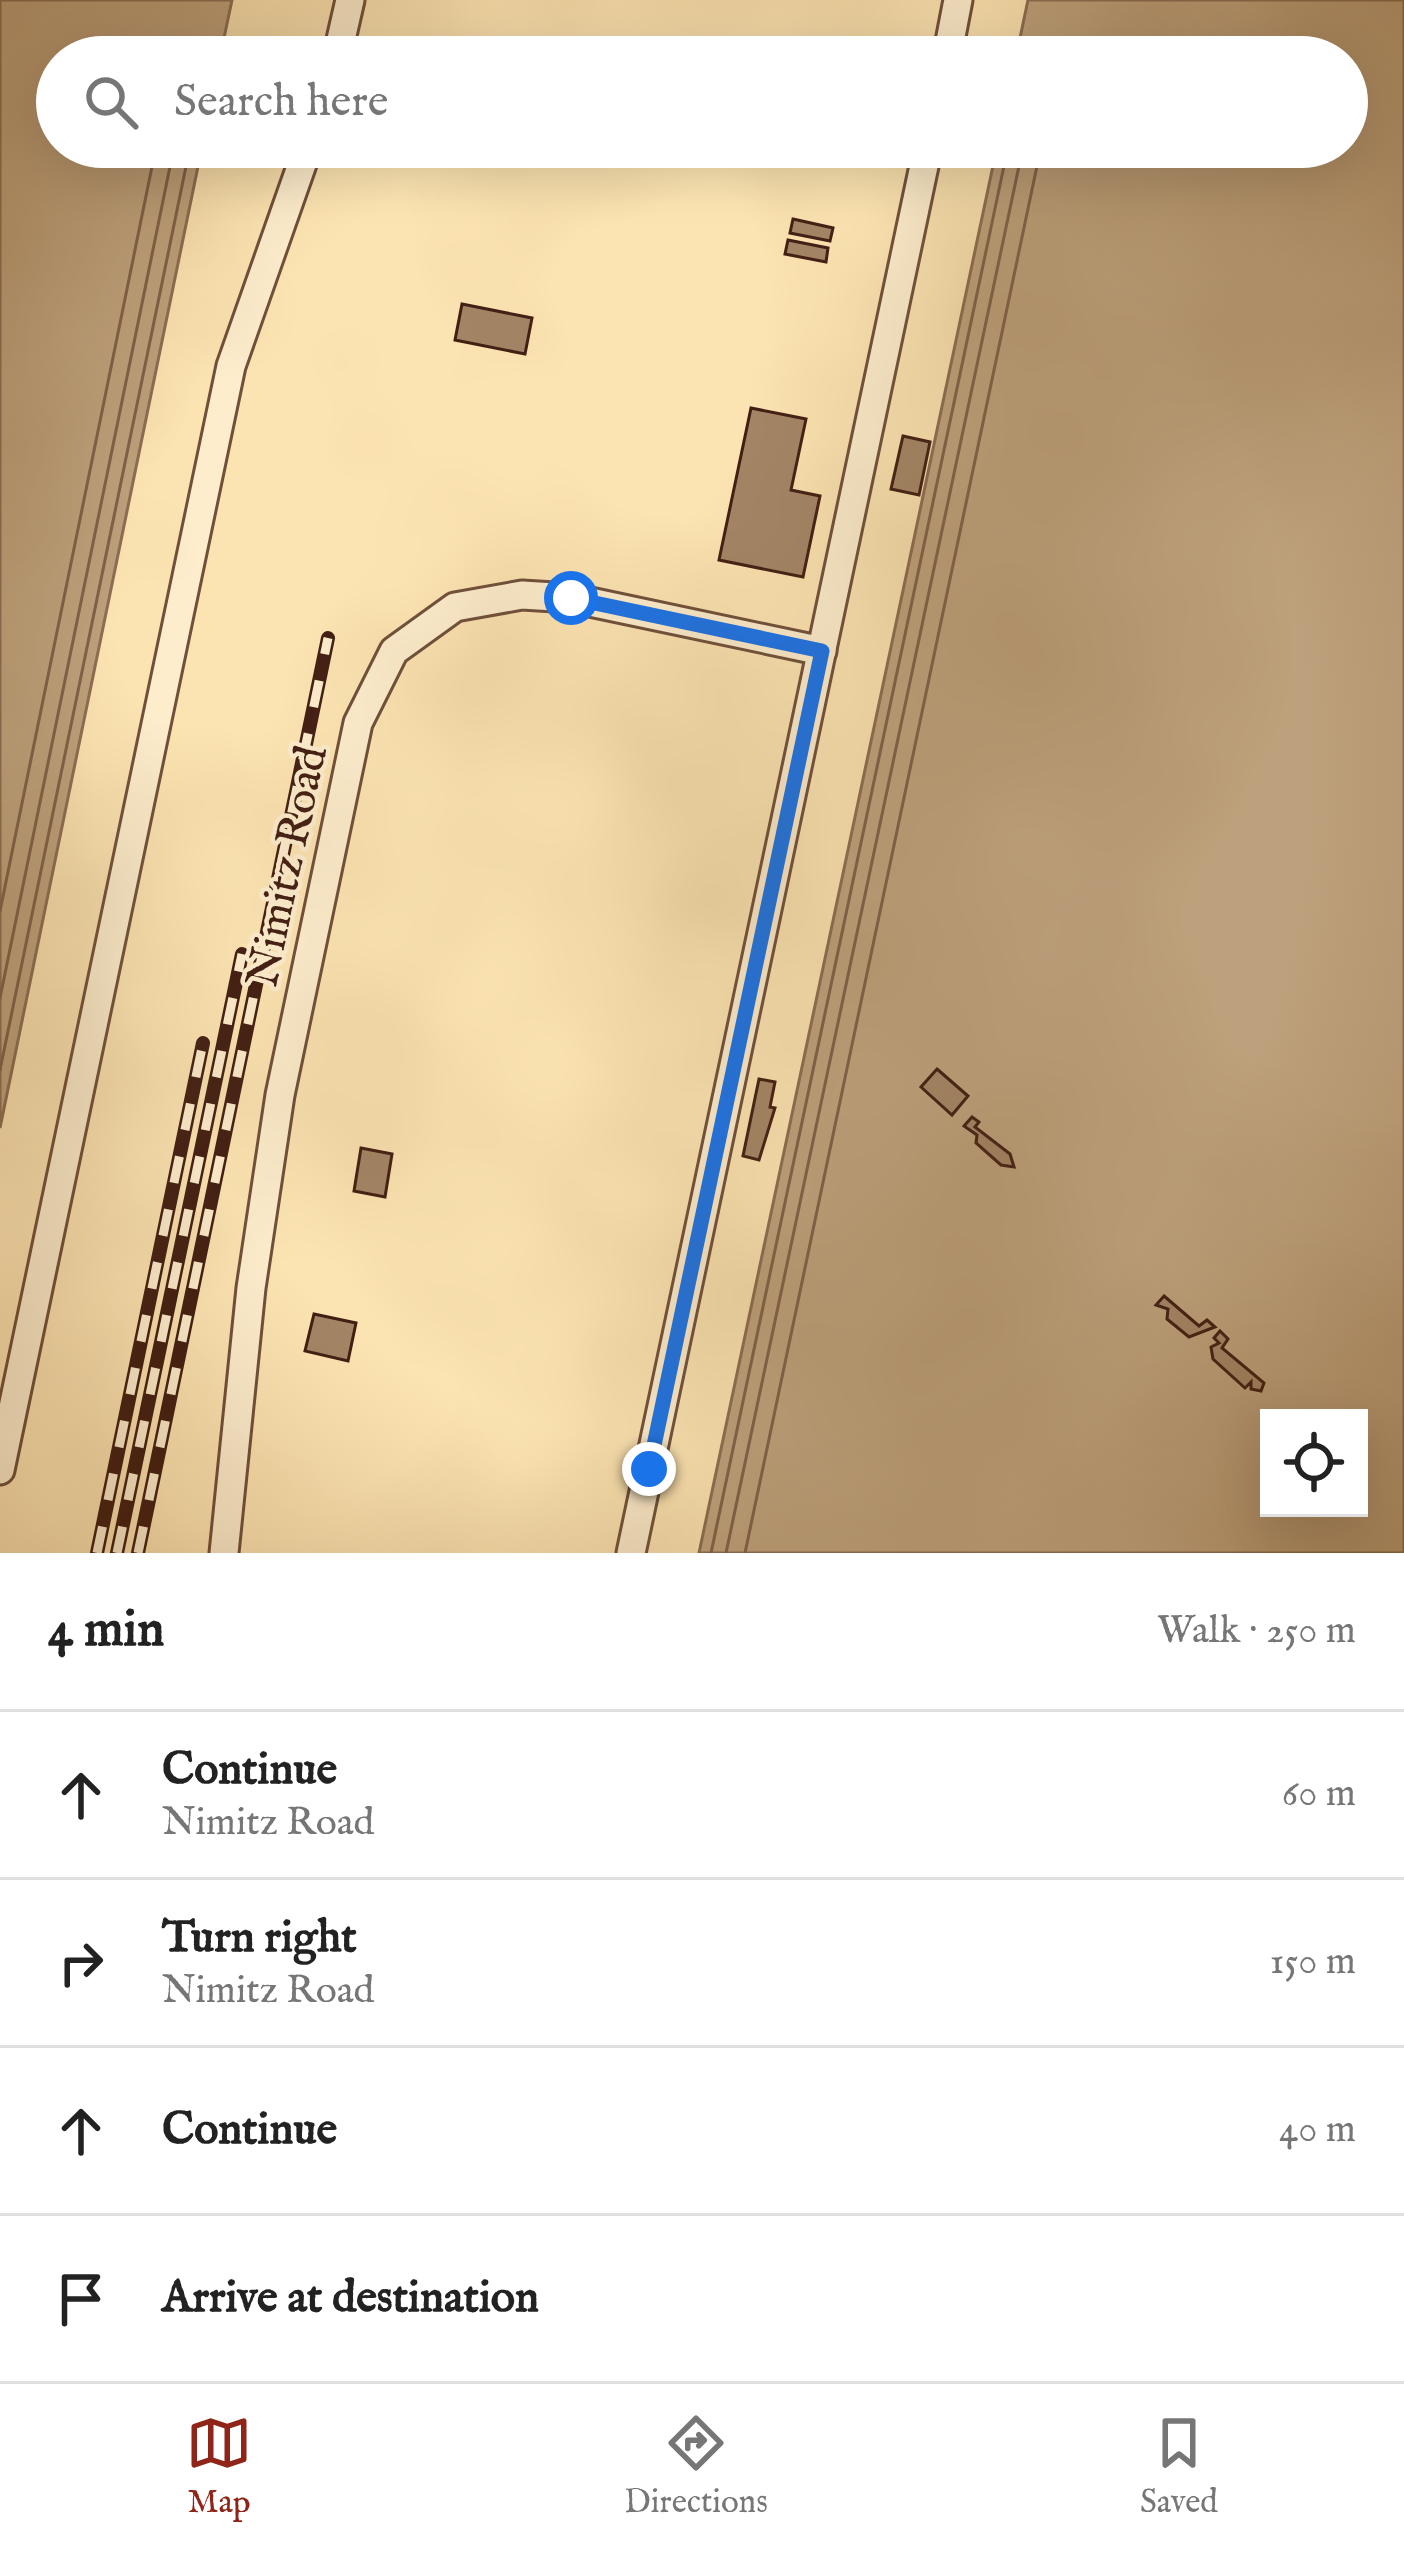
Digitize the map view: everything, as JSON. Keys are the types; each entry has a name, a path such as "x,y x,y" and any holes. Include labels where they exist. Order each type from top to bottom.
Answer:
{"street":[{"path":"342,36 350,0"},
{"path":"950,36 958,0"},
{"path":"0,1470 231,366 301,168"},
{"path":"631,1553 924,168"},
{"name":"Nimitz Road","path":"224,1553 253,1269 280,1095 358,723 394,651 455,607 491,596 522,595 571,598 822,651"}],"water":[{"path":"0,0 232,0 224,36 36,36 36,168 198,168 0,1128"},
{"path":"1028,0 1404,0 1404,1553 699,1553 993,168 1368,168 1368,36 1020,36"}],"building":[{"path":"793,219 833,228 830,241 790,233"},
{"path":"788,240 828,248 826,262 785,254"},
{"path":"462,304 532,318 525,354 455,340"},
{"path":"751,408 806,419 791,490 820,496 803,577 719,560"},
{"path":"903,436 930,442 919,495 891,489"},
{"path":"937,1069 968,1096 952,1115 921,1087"},
{"path":"759,1079 775,1082 770,1107 775,1108 759,1160 743,1156"},
{"path":"972,1117 979,1122 975,1127 1010,1154 1014,1167 1001,1165 976,1143 977,1135 964,1126"},
{"path":"361,1148 392,1154 385,1197 354,1191"},
{"path":"1164,1296 1199,1326 1207,1320 1215,1327 1189,1337 1167,1319 1168,1309 1156,1305"},
{"path":"314,1314 356,1323 348,1361 305,1351"},
{"path":"1220,1331 1228,1339 1222,1348 1264,1383 1261,1391 1251,1389 1251,1382 1245,1388 1213,1359 1211,1347 1219,1343 1214,1338"}],"railway":[{"path":"138,1553 328,638"},
{"path":"117,1553 242,954"},
{"path":"97,1553 203,1043"}],"route":[{"path":"571,598 822,651 649,1469"}]}
